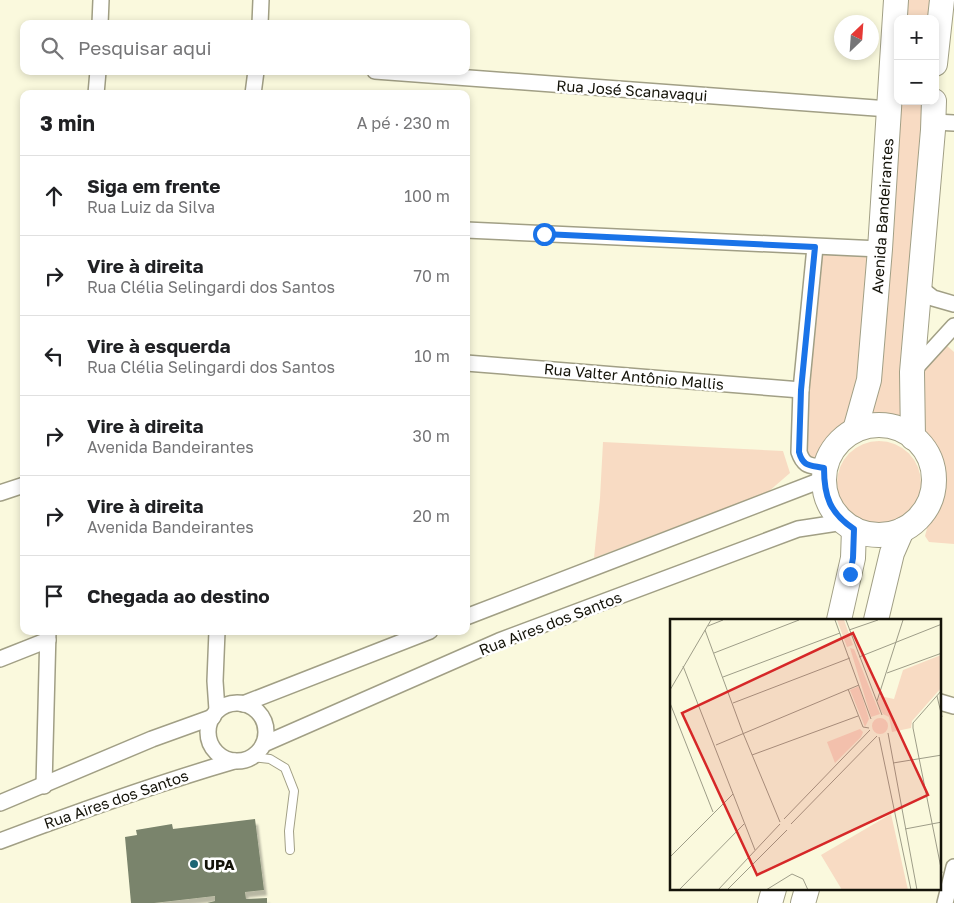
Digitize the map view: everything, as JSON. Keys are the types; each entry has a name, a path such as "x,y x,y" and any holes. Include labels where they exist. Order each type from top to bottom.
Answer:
{"main road":[{"name":"Avenida Bandeirantes","path":"895,60 896,0"},
{"path":"935,60 942,0"},
{"name":"Avenida Bandeirantes","path":"855,430 869,380 889,109 894,70"},
{"path":"913,438 912,372 941,115"},
{"path":"879,425 891,426 913,438 923,446 933,469 933,494 922,516 902,530 878,535 866,533 849,525 835,513 825,491 824,474 836,446 855,430 879,425"},
{"path":"839,619 853,558 849,525"},
{"path":"876,619 892,553 902,530"},
{"path":"770,903 774,890"},
{"path":"803,903 807,890"}],"street":[{"path":"100,20 101,0"},
{"path":"260,20 261,0"},
{"path":"96,90 98,75"},
{"path":"254,90 255,75"},
{"name":"Rua José Scanavaqui","path":"429,75 889,109"},
{"path":"470,230 880,249"},
{"path":"815,247 801,390 799,452 801,460 824,474"},
{"path":"920,288 933,298 954,304"},
{"path":"912,372 954,326"},
{"name":"Rua Valter Antônio Mallis","path":"470,363 801,390"},
{"path":"470,615 824,474"},
{"path":"0,493 20,486"},
{"name":"Rua Aires dos Santos","path":"0,841 91,806 163,782 234,760 252,757 264,744 499,641 798,529 849,525"},
{"path":"0,659 48,635 44,786"},
{"path":"217,635 215,714 209,726 208,735 211,744 217,752 224,758 234,760"},
{"path":"0,803 215,714 226,705 243,704 420,635"},
{"path":"243,704 258,712 263,719 266,727 264,744"},
{"path":"946,903 954,867"}],"lane":[{"path":"252,757 270,759 285,768 294,791 289,831 290,850"}],"shaded area":[{"path":"904,0 937,0 935,15 902,15"},
{"path":"898,105 927,105 907,428 885,421 861,421"},
{"path":"819,252 873,254 866,357 846,428 828,444 821,460 810,457 804,445"},
{"path":"946,345 954,352 954,544 929,542 925,536 929,521 942,497 941,460 920,434 918,372"},
{"path":"879,441 895,444 909,453 918,467 921,483 918,499 909,513 895,522 879,525 863,522 849,513 840,499 837,483 840,467 849,453 863,444"},
{"path":"603,442 783,451 790,473 768,492 594,558"}],"building":[{"name":"UPA","path":"255,819 264,890 245,892 246,899 267,898 267,903 207,903 215,901 215,896 154,903 131,903 125,837 137,835 136,830 172,824 173,829"}],"place":[{"name":"UPA","path":"194,864"}],"route":[{"path":"544,234 815,247 801,390 799,452 801,460 807,465 824,468 825,491 829,503 835,513 854,529 853,558 850,574"}]}
